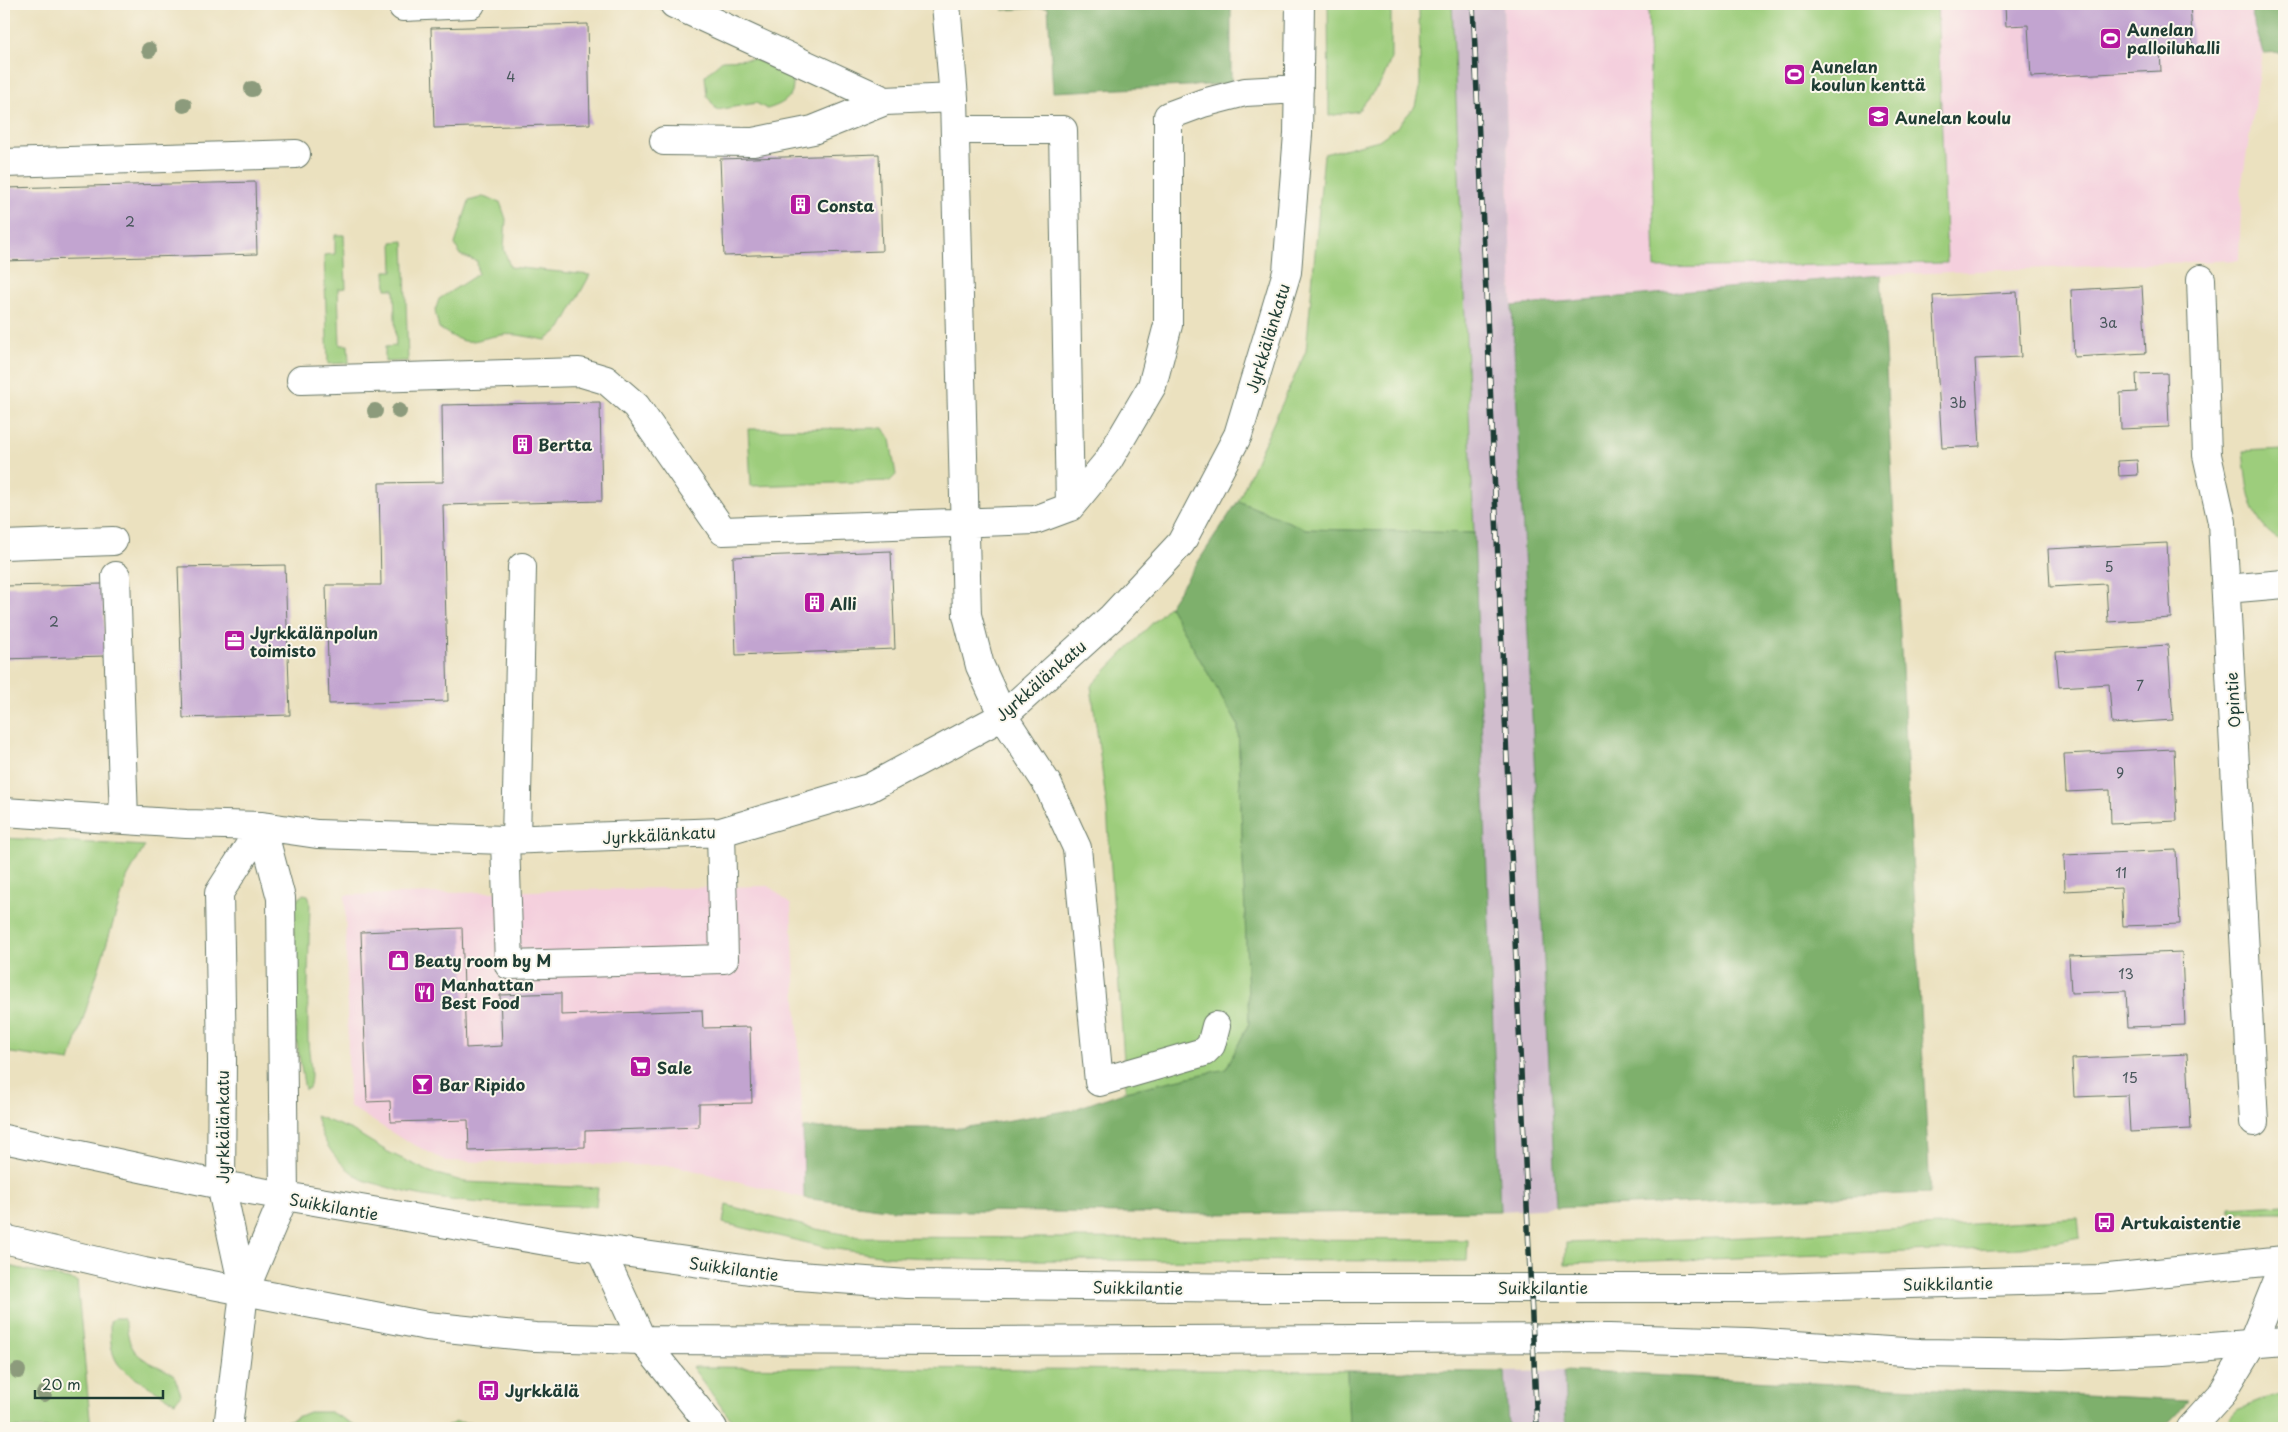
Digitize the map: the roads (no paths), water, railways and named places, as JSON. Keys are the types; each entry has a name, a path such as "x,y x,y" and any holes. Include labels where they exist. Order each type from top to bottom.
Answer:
{"main road":[{"path":"404,7 471,4"},
{"path":"674,4 885,101"},
{"path":"946,4 954,98 967,615 980,666 1003,716 1048,785 1076,848 1099,1082 1204,1052 1211,1044 1216,1026"},
{"name":"Jyrkkälänkatu","path":"4,812 186,824 262,826 317,834 510,840 721,832 869,788 1003,716 1112,617 1181,544 1238,435 1287,272 1298,134 1300,4"},
{"path":"301,380 579,372 606,380 636,406 723,530 1035,520 1070,507 1108,462 1152,386 1168,325 1168,116 1203,103 1245,92 1299,90"},
{"path":"664,141 754,142 813,130 885,101 954,98"},
{"path":"955,130 1063,130 1070,507"},
{"path":"4,163 296,154"},
{"name":"Opintie","path":"2201,279 2207,456 2222,522 2254,1122"},
{"path":"4,544 113,541"},
{"path":"522,567 506,919 509,965 724,959 721,832"},
{"path":"116,576 124,820"},
{"path":"2226,588 2284,584"},
{"path":"228,1428 244,1292 284,1197 281,898 262,826"},
{"name":"Jyrkkälänkatu","path":"244,1292 221,1185 222,1061 219,893 262,826"},
{"name":"Suikkilantie","path":"4,1139 284,1197 600,1249 784,1275 898,1283 1142,1287 1759,1288 2099,1280 2284,1260"},
{"path":"4,1239 144,1272 427,1326 535,1337 642,1340 1609,1338 1748,1342 1920,1353 2061,1355 2163,1351 2284,1341"},
{"path":"600,1249 642,1340 712,1428"},
{"path":"2191,1428 2220,1395 2252,1344 2284,1264"}],"railway":[{"path":"1473,4 1537,1428"}],"place":[{"name":"Aunelan palloiluhalli","path":"2111,38"},
{"name":"Aunelan koulun kenttä","path":"1795,75"},
{"name":"Aunelan koulu","path":"1879,117"},
{"name":"Consta","path":"801,205"},
{"name":"Bertta","path":"522,444"},
{"name":"Alli","path":"814,603"},
{"name":"Jyrkkälänpolun toimisto","path":"234,641"},
{"name":"Beaty room by M","path":"398,960"},
{"name":"Manhattan Best Food","path":"425,993"},
{"name":"Sale","path":"641,1067"},
{"name":"Bar Ripido","path":"423,1084"},
{"name":"Artukaistentie","path":"2105,1222"},
{"name":"Jyrkkälä","path":"489,1390"}]}
